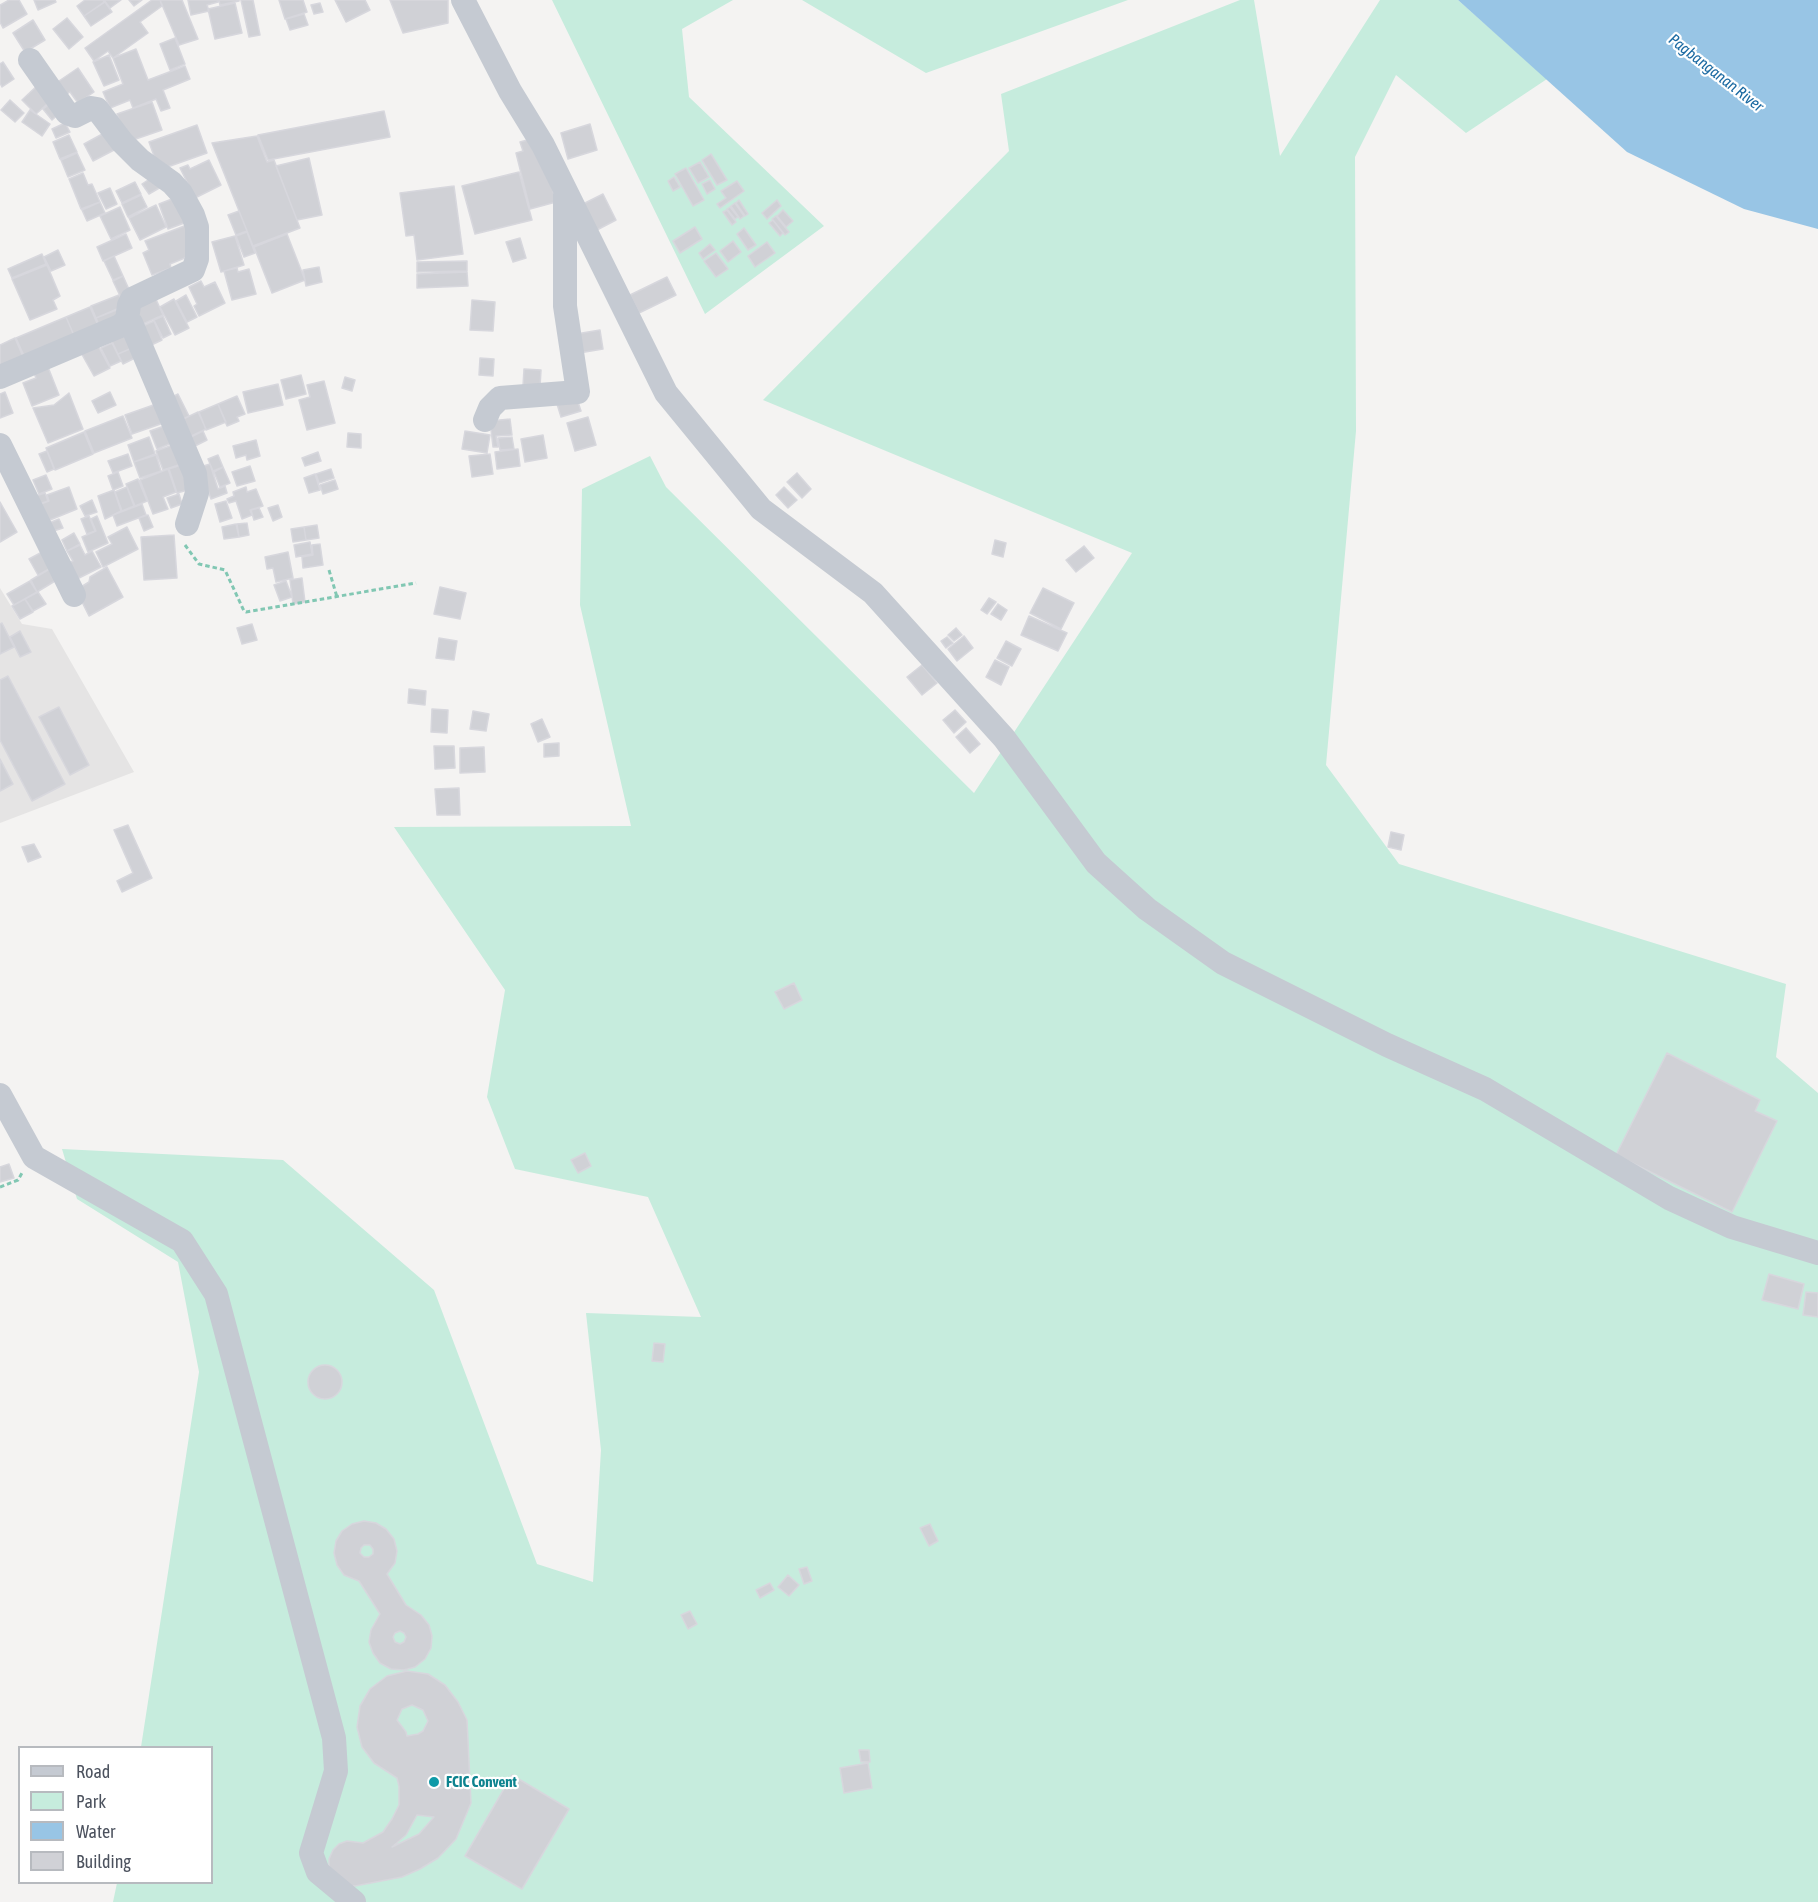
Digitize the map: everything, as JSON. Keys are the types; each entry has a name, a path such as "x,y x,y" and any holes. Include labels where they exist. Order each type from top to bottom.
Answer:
{"street":[{"path":"464,0 510,91 543,145 666,393 761,509 873,593 1004,738 1096,863 1147,909 1223,963 1387,1045 1485,1089 1669,1198 1732,1227 1818,1253"},
{"path":"0,377 120,326 126,320 132,299 195,267 198,253 197,226 181,193 172,183 140,160 122,142 97,109 92,108 75,116 67,113 30,60"},
{"path":"485,420 490,408 500,398 578,392 565,306 565,191"},
{"path":"126,320 131,323 195,474 197,493 187,524"},
{"path":"0,445 74,595"},
{"path":"0,1095 34,1157 182,1241 216,1294 334,1738 336,1771 311,1853 318,1872 354,1902"}],"path":[{"path":"187,524 184,543 196,562 225,570 246,612 416,583"},
{"path":"329,570 337,597"},
{"path":"0,1187 18,1180 34,1157"}],"shaded area":[{"path":"0,588 22,624 52,629 134,772 0,823"}],"green space":[{"path":"552,0 733,0 682,29 689,97 824,226 705,314"},
{"path":"802,0 1128,0 926,73"},
{"path":"1240,0 1254,0 1280,156 1380,0 1458,0 1547,79 1466,133 1396,75 1355,157 1356,431 1326,765 1399,864 1786,984 1776,1057 1818,1093 1818,1902 113,1902 117,1884 213,1884 213,1746 141,1746 199,1372 178,1262 77,1199 62,1149 283,1160 434,1290 537,1564 593,1582 601,1450 586,1313 701,1317 648,1197 515,1169 487,1097 505,990 394,827 631,826 580,605 582,489 650,456 666,487 974,793 1132,553 763,400 1009,151 1001,94"}],"water":[{"name":"Pagbanganan River","path":"1458,0 1818,0 1818,229 1744,209 1627,152"}],"building":[{"path":"9,0 19,0 27,14 3,28 0,22 0,5"},
{"path":"34,0 55,0 56,2 38,10"},
{"path":"85,0 103,0 104,2 84,16 77,6"},
{"path":"104,0 121,0 110,8"},
{"path":"129,0 142,0 134,6"},
{"path":"152,0 160,0 162,6 140,22 148,33 113,58 108,51 94,61 85,48"},
{"path":"160,0 182,0 198,39 179,45"},
{"path":"188,0 218,0 218,2 207,5 209,11 191,15"},
{"path":"219,0 239,0 239,1 220,5"},
{"path":"241,0 253,0 260,35 249,37"},
{"path":"279,0 303,0 307,12 285,19"},
{"path":"335,0 365,0 370,10 346,22"},
{"path":"390,0 448,0 448,23 403,33"},
{"path":"105,2 112,12 91,26 84,16"},
{"path":"235,3 242,33 215,39 208,9"},
{"path":"320,3 323,12 314,14 311,5"},
{"path":"304,14 308,25 290,30 286,19"},
{"path":"67,18 83,37 69,49 53,29"},
{"path":"33,20 45,40 25,52 13,33"},
{"path":"175,38 185,64 170,70 160,44"},
{"path":"136,49 148,80 185,66 190,79 163,90 170,108 161,111 156,99 133,108 130,100 110,108 103,92 123,84 113,58"},
{"path":"109,55 119,80 104,86 93,62"},
{"path":"3,62 14,79 2,87 0,64"},
{"path":"78,68 94,92 78,103 70,92 64,96 56,83"},
{"path":"40,83 54,98 36,114 22,100"},
{"path":"10,100 24,113 15,122 1,110"},
{"path":"54,101 62,111 52,120 43,109"},
{"path":"152,102 162,130 127,142 117,114"},
{"path":"30,110 50,124 42,136 22,122"},
{"path":"384,111 390,137 268,160 258,135"},
{"path":"65,123 70,132 56,138 52,129"},
{"path":"590,124 597,150 568,159 561,133"},
{"path":"197,125 207,153 159,170 149,142"},
{"path":"106,132 116,149 93,161 84,144"},
{"path":"69,135 77,152 60,159 53,142"},
{"path":"257,136 267,162 274,160 300,228 253,246 212,143"},
{"path":"531,139 541,146 556,202 530,209 516,153 523,151 520,142"},
{"path":"77,153 85,170 68,177 61,160"},
{"path":"711,154 727,180 717,185 702,160"},
{"path":"309,158 322,215 297,220 276,166"},
{"path":"209,160 221,185 195,198 180,168 188,165 190,169"},
{"path":"700,162 709,177 698,183 689,168"},
{"path":"686,168 704,200 693,206 675,174"},
{"path":"519,172 532,220 475,234 462,186"},
{"path":"83,173 88,185 92,184 100,202 81,209 69,179"},
{"path":"154,176 161,187 149,194 142,184"},
{"path":"674,177 680,187 673,191 668,181"},
{"path":"710,180 715,189 707,194 702,184"},
{"path":"737,181 744,191 720,208 717,204 726,198 721,191"},
{"path":"135,182 141,194 122,203 116,191"},
{"path":"454,186 463,254 417,260 414,235 406,236 400,193"},
{"path":"110,188 117,204 106,209 98,193"},
{"path":"603,194 616,220 595,231 581,205"},
{"path":"141,195 147,207 128,217 122,204"},
{"path":"177,197 187,222 168,229 159,204"},
{"path":"739,200 748,214 745,216 736,203"},
{"path":"777,200 781,206 767,219 762,213"},
{"path":"100,202 105,213 87,221 82,210"},
{"path":"735,203 744,216 740,219 731,206"},
{"path":"156,205 166,227 140,240 129,218"},
{"path":"120,207 130,230 111,239 100,216"},
{"path":"730,207 738,217 735,219 727,209"},
{"path":"727,210 736,222 732,225 723,212"},
{"path":"783,210 793,221 786,227 777,216"},
{"path":"239,211 247,231 236,235 228,215"},
{"path":"776,216 789,232 785,235 772,219"},
{"path":"773,220 783,233 780,236 769,223"},
{"path":"187,225 192,255 170,264 171,268 152,275 143,253 149,250 145,241"},
{"path":"695,227 702,239 680,253 673,241"},
{"path":"744,228 756,245 748,250 737,234"},
{"path":"247,232 255,253 244,257 236,236"},
{"path":"126,234 132,248 103,261 97,247"},
{"path":"287,234 305,280 272,293 254,247"},
{"path":"235,236 244,265 221,272 212,242"},
{"path":"520,238 526,258 513,262 506,242"},
{"path":"733,241 741,252 728,262 720,251"},
{"path":"767,242 775,253 755,267 748,256"},
{"path":"710,244 715,250 703,259 699,253"},
{"path":"58,250 65,265 51,271 44,257"},
{"path":"716,253 728,269 716,277 704,261"},
{"path":"42,254 46,264 12,278 8,269"},
{"path":"114,256 123,276 113,280 104,261"},
{"path":"467,261 467,271 417,272 417,262"},
{"path":"47,265 60,296 53,300 57,309 30,320 12,279"},
{"path":"319,267 322,282 306,286 303,270"},
{"path":"237,268 238,272 249,269 256,294 232,300 224,271"},
{"path":"467,272 468,286 417,288 417,274"},
{"path":"123,276 132,296 122,300 113,281"},
{"path":"667,277 676,295 639,313 630,295"},
{"path":"201,281 204,287 215,282 225,303 199,316 194,306 197,304 189,287"},
{"path":"119,295 124,306 96,318 91,306"},
{"path":"186,295 197,317 187,322 176,301"},
{"path":"155,297 163,315 143,324 135,307"},
{"path":"174,299 189,328 175,335 160,307"},
{"path":"472,300 495,302 493,331 470,330"},
{"path":"90,307 100,330 76,340 66,317"},
{"path":"124,307 102,332 96,318"},
{"path":"163,316 171,334 163,338 154,320"},
{"path":"66,317 75,338 25,358 16,338"},
{"path":"154,321 162,340 145,348 136,329"},
{"path":"131,328 132,348 118,354 110,337"},
{"path":"600,330 603,349 579,353 576,334"},
{"path":"15,338 24,359 2,369 0,345"},
{"path":"96,342 110,368 94,376 80,351"},
{"path":"112,343 121,361 110,366 101,348"},
{"path":"132,348 137,357 123,364 118,354"},
{"path":"480,358 494,359 493,376 479,375"},
{"path":"48,367 59,395 32,406 23,383 36,378 34,373"},
{"path":"524,369 541,370 540,387 523,386"},
{"path":"301,375 306,394 286,399 281,380"},
{"path":"345,377 355,380 352,391 342,388"},
{"path":"324,381 335,423 307,430 299,400 310,397 307,385"},
{"path":"278,384 283,405 248,413 243,392"},
{"path":"5,392 13,413 0,418 0,394"},
{"path":"110,392 116,405 98,413 92,401"},
{"path":"69,393 83,429 48,443 33,408 54,405"},
{"path":"178,394 189,416 177,422 166,400"},
{"path":"237,396 245,414 237,417 239,421 227,426 218,404"},
{"path":"577,399 581,411 561,417 557,404"},
{"path":"162,402 169,421 132,434 125,415"},
{"path":"218,404 226,422 206,430 199,412"},
{"path":"198,412 206,429 183,440 175,423"},
{"path":"123,416 132,438 94,453 85,431"},
{"path":"588,417 596,445 575,451 567,423"},
{"path":"510,419 512,435 496,436 498,447 493,447 490,421"},
{"path":"170,424 177,441 157,449 150,431"},
{"path":"203,431 207,440 187,450 183,441"},
{"path":"465,431 490,435 487,453 462,449"},
{"path":"84,432 93,454 55,470 46,448"},
{"path":"348,433 361,434 361,448 347,447"},
{"path":"543,435 547,458 525,462 521,439"},
{"path":"149,437 155,454 134,462 128,445"},
{"path":"512,437 514,449 500,450 498,438"},
{"path":"256,440 260,456 247,460 246,455 236,458 233,446"},
{"path":"181,442 188,462 163,470 156,451"},
{"path":"518,449 520,466 497,469 495,452"},
{"path":"47,451 54,469 47,472 39,454"},
{"path":"318,452 321,461 305,466 302,458"},
{"path":"128,454 132,466 113,473 108,461"},
{"path":"490,454 493,474 472,477 469,456"},
{"path":"156,455 161,471 140,478 134,462"},
{"path":"218,455 223,467 213,471 208,459"},
{"path":"187,463 195,488 177,493 169,469"},
{"path":"210,464 218,489 225,486 227,493 211,499 200,467"},
{"path":"250,466 255,481 237,486 232,472"},
{"path":"223,467 230,483 220,487 214,472"},
{"path":"168,469 176,492 163,497 168,509 153,514 140,480"},
{"path":"331,469 334,478 319,483 316,474"},
{"path":"118,472 123,486 113,490 108,476"},
{"path":"797,473 811,489 802,498 787,482"},
{"path":"315,474 320,490 309,493 304,478"},
{"path":"46,475 52,489 39,494 33,480"},
{"path":"138,479 147,501 135,506 126,484"},
{"path":"335,480 338,489 323,494 320,485"},
{"path":"69,487 77,509 45,522 38,505 49,501 47,495"},
{"path":"127,487 134,506 122,511 115,492"},
{"path":"246,487 247,492 256,489 263,506 250,510 252,515 242,519 236,501 229,503 227,499 234,496 233,492"},
{"path":"784,487 797,500 788,508 776,495"},
{"path":"114,490 121,511 105,519 98,496"},
{"path":"45,493 48,501 36,505 33,497"},
{"path":"179,494 182,504 171,508 167,498"},
{"path":"92,500 97,512 85,516 80,506"},
{"path":"226,501 232,518 220,522 215,504"},
{"path":"0,502 17,532 0,542"},
{"path":"142,504 146,515 117,526 113,515"},
{"path":"278,505 282,517 273,521 268,508"},
{"path":"259,508 263,517 254,520 251,510"},
{"path":"148,515 153,527 144,531 139,518"},
{"path":"89,516 95,531 87,534 81,519"},
{"path":"97,516 108,543 88,552 82,537 96,531 91,519"},
{"path":"59,519 63,528 47,533 44,525"},
{"path":"247,523 249,535 239,537 237,524"},
{"path":"236,524 239,537 224,539 222,527"},
{"path":"317,525 319,538 306,540 304,527"},
{"path":"127,527 138,549 103,567 96,552 112,544 108,537"},
{"path":"304,527 306,540 293,542 291,529"},
{"path":"74,533 80,544 67,551 62,540"},
{"path":"174,535 177,578 144,580 141,537"},
{"path":"995,540 1006,543 1003,557 992,554"},
{"path":"310,542 312,554 296,557 294,545"},
{"path":"320,544 323,565 303,568 302,557 313,555 312,545"},
{"path":"80,545 85,555 92,551 101,567 73,581 65,565 73,561 67,551"},
{"path":"1084,546 1094,558 1076,572 1066,560"},
{"path":"44,551 53,567 38,575 29,559"},
{"path":"288,552 293,578 276,582 273,568 267,569 265,557"},
{"path":"53,567 60,578 37,592 31,580"},
{"path":"107,567 123,597 89,616 76,590 89,582 90,577"},
{"path":"302,578 305,602 293,604 290,580"},
{"path":"30,581 37,592 14,605 7,594"},
{"path":"286,581 292,597 280,601 274,585"},
{"path":"440,587 466,593 460,619 434,614"},
{"path":"1043,588 1074,603 1061,629 1030,613"},
{"path":"38,592 46,604 33,611 25,599"},
{"path":"989,598 996,602 987,614 981,610"},
{"path":"25,599 33,612 20,619 12,606"},
{"path":"998,604 1007,610 1001,620 991,614"},
{"path":"1029,616 1067,633 1058,651 1021,635"},
{"path":"2,623 14,647 0,654 0,624"},
{"path":"252,624 257,640 242,644 237,628"},
{"path":"956,628 962,635 954,641 948,635"},
{"path":"20,631 31,652 20,657 10,637"},
{"path":"964,636 973,648 957,661 948,649"},
{"path":"947,637 953,643 946,648 941,641"},
{"path":"439,638 457,641 454,660 436,658"},
{"path":"1006,641 1021,649 1012,666 997,658"},
{"path":"995,660 1009,667 1001,685 986,677"},
{"path":"922,665 937,683 922,695 907,677"},
{"path":"8,676 65,784 32,801 0,740 0,680"},
{"path":"409,689 426,691 425,705 408,703"},
{"path":"59,707 89,765 70,775 39,717"},
{"path":"432,709 448,710 447,733 431,732"},
{"path":"955,710 966,722 954,733 943,720"},
{"path":"473,711 489,714 486,731 470,729"},
{"path":"542,719 550,737 538,742 531,724"},
{"path":"966,728 980,744 970,753 956,737"},
{"path":"559,743 559,756 544,757 544,744"},
{"path":"434,746 454,746 455,768 435,769"},
{"path":"484,747 485,772 460,773 460,748"},
{"path":"0,759 13,784 0,791"},
{"path":"459,788 460,815 437,815 435,789"},
{"path":"128,825 152,878 122,892 117,881 133,873 114,830"},
{"path":"1391,832 1404,835 1401,850 1388,847"},
{"path":"34,844 41,857 28,862 22,847"},
{"path":"794,983 802,1000 784,1009 775,992"},
{"path":"1667,1053 1760,1100 1755,1111 1777,1121 1732,1212 1616,1155"},
{"path":"585,1153 591,1166 578,1173 571,1160"},
{"path":"9,1164 14,1178 0,1182 0,1167"},
{"path":"1769,1274 1804,1284 1798,1309 1762,1300"},
{"path":"1806,1292 1818,1293 1818,1317 1803,1315"},
{"path":"654,1343 665,1344 663,1362 652,1361"},
{"path":"325,1365 337,1370 342,1382 337,1394 325,1399 313,1394 308,1382 313,1370"},
{"path":"364,1521 376,1523 386,1529 394,1539 397,1551 395,1563 387,1574 406,1605 421,1615 429,1625 432,1636 431,1648 425,1659 415,1667 404,1670 391,1669 380,1663 373,1653 369,1642 371,1630 380,1614 359,1581 344,1575 337,1565 334,1553 336,1541 342,1531 352,1524","holes":["364,1545 370,1545 373,1549 373,1554 369,1557 364,1557 360,1553","400,1631 406,1637 400,1644 395,1642 393,1637"]},
{"path":"930,1524 938,1541 929,1546 920,1528"},
{"path":"807,1567 812,1581 804,1584 799,1569"},
{"path":"788,1575 799,1585 789,1596 778,1587"},
{"path":"770,1583 774,1590 760,1598 756,1590"},
{"path":"690,1611 697,1624 688,1629 681,1615"},
{"name":"FCIC Convent","path":"407,1671 428,1674 445,1685 458,1702 467,1720 471,1803 456,1839 438,1858 402,1877 346,1886 329,1867 329,1859 333,1850 339,1844 347,1841 363,1843 383,1832 399,1805 397,1778 374,1763 362,1747 357,1727 360,1706 370,1689 387,1676","holes":["412,1705 423,1710 428,1721 423,1731 407,1736 397,1720 402,1709","417,1815 434,1817 419,1834 392,1847 406,1835"]},
{"path":"859,1750 869,1750 870,1762 861,1762"},
{"path":"868,1763 872,1788 844,1793 840,1768"},
{"name":"FCIC Convent","path":"512,1775 569,1809 522,1889 465,1856"}],"place":[{"name":"FCIC Convent","path":"434,1782"}]}
